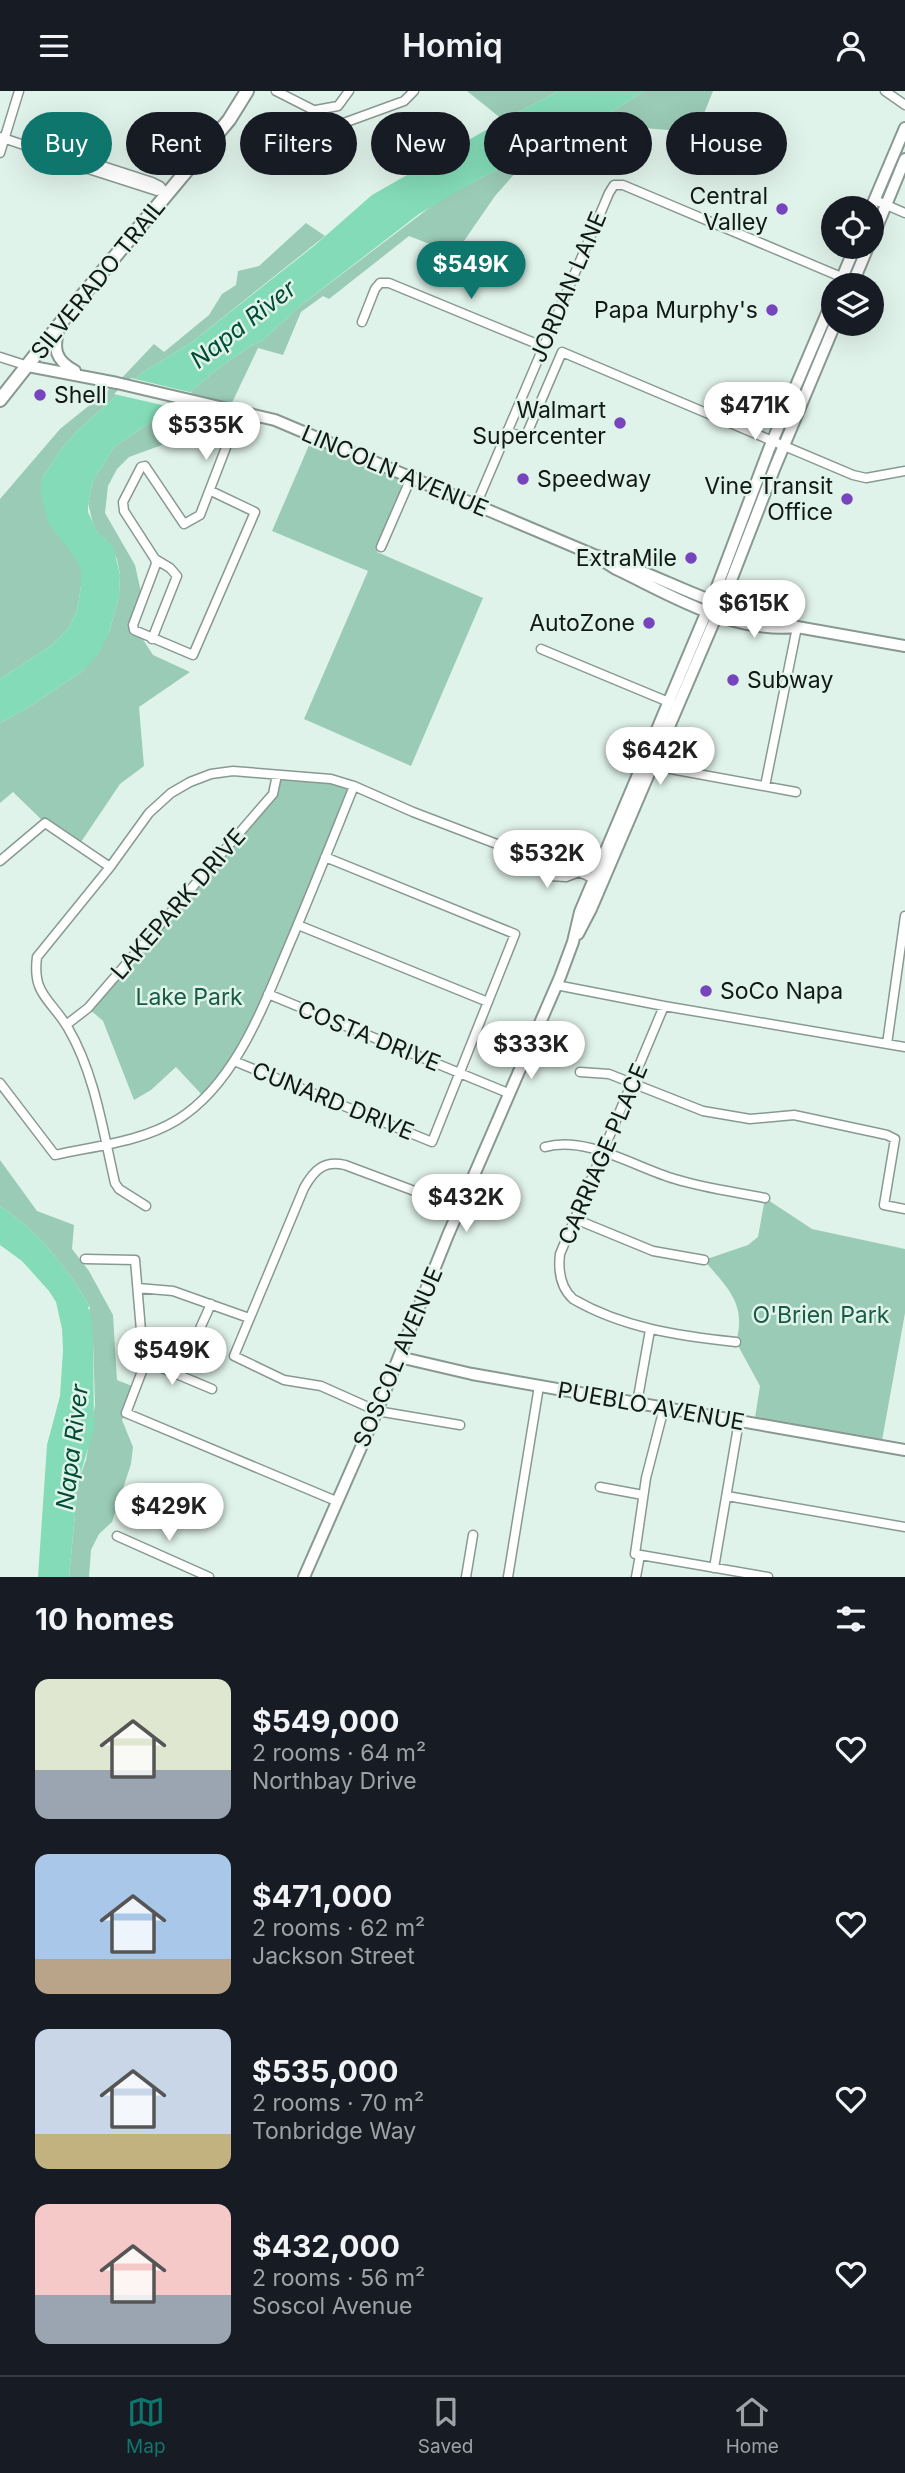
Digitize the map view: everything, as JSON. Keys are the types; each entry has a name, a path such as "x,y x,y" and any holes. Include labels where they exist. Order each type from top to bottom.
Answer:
{"main road":[{"name":"SILVERADO TRAIL","path":"0,400 164,191 229,120 247,91"},
{"path":"880,196 905,128"},
{"path":"882,196 905,159"},
{"path":"60,324 55,342 57,357 73,370 91,378"},
{"name":"SOSCOL AVENUE","path":"714,608 772,442 821,327"},
{"name":"SOSCOL AVENUE","path":"304,1577 377,1411 508,1093 556,985 573,943 579,912 598,881 830,336"},
{"name":"LINCOLN AVENUE","path":"28,366 240,411 290,426 594,555 616,569 714,608 779,618 797,627 905,646"},
{"name":"PUEBLO AVENUE","path":"399,1357 539,1386 905,1450"}],"street":[{"path":"0,153 2,138 19,91"},
{"path":"276,91 341,124 404,101 414,91"},
{"path":"316,110 338,106 349,91"},
{"path":"885,91 905,105"},
{"path":"2,138 45,152 51,157 164,191"},
{"name":"JORDAN LANE","path":"476,505 542,346 614,185 623,185 825,273"},
{"path":"884,206 905,213"},
{"path":"362,322 375,289 380,283 389,282 542,346"},
{"path":"507,431 524,438 562,352 772,442 866,478 905,471"},
{"path":"0,357 28,366"},
{"path":"211,491 255,512 193,655 137,633 132,625 156,569 155,559 123,502 142,465 148,467 184,524 200,515 240,411"},
{"path":"381,547 411,478"},
{"path":"152,639 177,576 155,559"},
{"path":"765,786 797,627"},
{"path":"541,649 673,704"},
{"path":"648,764 796,792"},
{"path":"146,1206 119,1189 115,1183 85,1060 66,1025 41,993 35,974 37,957 110,867 149,813 171,793 211,774 233,771 331,779 502,846 535,854 554,849 563,850 569,854 579,872 598,881"},
{"name":"LAKEPARK DRIVE","path":"66,1025 96,998 273,794 277,775"},
{"path":"0,1083 55,1155 151,1133 177,1120 199,1104 234,1061 268,994 354,786"},
{"path":"0,861 46,823 110,867"},
{"path":"535,854 550,876 566,877 579,872"},
{"path":"325,857 515,934 459,1073"},
{"path":"887,1044 903,958 899,953 905,916"},
{"path":"298,925 488,1002"},
{"path":"556,985 905,1047"},
{"name":"COSTA DRIVE","path":"268,994 508,1093"},
{"name":"CARRIAGE PLACE","path":"664,1006 560,1254 559,1264 566,1293 581,1304 650,1330 736,1342"},
{"name":"CUNARD DRIVE","path":"234,1061 432,1142 459,1073"},
{"path":"580,1072 609,1073 698,1110 750,1119 794,1115 895,1139 884,1205 905,1209"},
{"path":"545,1147 558,1143 604,1152 674,1179 765,1198"},
{"path":"460,1208 345,1165 335,1162 322,1165 312,1174 304,1188 234,1356 284,1380 321,1386 377,1411 460,1425"},
{"path":"575,1219 653,1251 704,1259"},
{"path":"85,1259 135,1260 143,1372 126,1413 336,1501"},
{"path":"138,1288 173,1291 249,1318"},
{"path":"179,1375 211,1304"},
{"path":"636,1403 650,1330"},
{"path":"143,1360 212,1388"},
{"path":"508,1577 539,1386"},
{"path":"636,1577 643,1495 664,1408"},
{"path":"714,1568 739,1422"},
{"path":"600,1487 643,1495"},
{"path":"727,1496 905,1527"},
{"path":"466,1577 473,1535"},
{"path":"117,1536 209,1577"},
{"path":"638,1554 768,1577"}],"green space":[{"path":"467,91 559,91 518,112 493,112"},
{"path":"644,91 713,91 705,112 666,112 666,130 652,129 652,112 611,112"},
{"path":"487,175 513,175 495,196 455,254 409,236 329,299 323,296 301,312 283,355 258,348 229,409 207,404 195,433 129,457 117,469 108,486 105,513 135,565 143,601 133,624 153,655 190,672 139,707 144,766 120,784 79,845 45,823 13,792 0,803 0,723 84,670 109,633 119,595 120,575 117,559 93,524 88,503 93,481 114,447 163,414 220,367 262,341 300,306 437,202"},
{"path":"306,223 325,236 192,342 142,373 77,431 42,478 81,569 77,611 68,629 52,645 0,679 0,499 60,429 117,383 154,344 164,352 209,315 222,294 236,285 238,271 259,266"},
{"path":"313,436 411,478 377,552 483,598 411,766 304,719 368,571 272,531"},
{"name":"Lake Park","path":"277,775 354,786 298,925 234,1061 204,1097 176,1067 151,1090 134,1100 103,1021 88,1008 273,794"},
{"path":"0,1160 37,1211 74,1225 72,1249 89,1271 113,1315 117,1380 137,1388 122,1420 133,1447 131,1464 112,1522 99,1534 91,1550 89,1577 69,1577 78,1482 86,1460 95,1405 93,1341 86,1326 90,1307 51,1251 27,1227 0,1206"},
{"name":"O'Brien Park","path":"765,1198 812,1229 905,1249 905,1313 881,1446 754,1424 760,1386 736,1342 739,1328 737,1306 727,1288 704,1260 748,1245 758,1237"}],"water":[{"path":"559,91 644,91 611,112 519,112"},
{"name":"Napa River","path":"484,131 484,175 487,175 419,214 300,306 262,341 220,367 163,414 114,447 93,481 88,503 88,512 97,532 113,546 120,575 119,595 109,633 99,653 84,670 0,723 0,679 52,645 68,629 77,611 81,569 48,523 41,492 42,478 63,447 77,431 142,373 192,342 314,246 372,195 407,175 470,175 470,139"},
{"name":"Napa River","path":"0,1206 27,1227 51,1251 90,1307 94,1428 78,1482 69,1577 38,1577 47,1445 60,1396 62,1329 56,1302 49,1291 22,1261 0,1245"}],"pier":[{"path":"131,378 193,393 175,408 114,394"}],"place":[{"name":"Central Valley","path":"782,209"},
{"name":"Papa Murphy's","path":"772,310"},
{"name":"Shell","path":"40,395"},
{"name":"Walmart Supercenter","path":"620,423"},
{"name":"Speedway","path":"523,479"},
{"name":"Vine Transit Office","path":"847,499"},
{"name":"ExtraMile","path":"691,558"},
{"name":"AutoZone","path":"649,623"},
{"name":"Subway","path":"733,680"},
{"name":"SoCo Napa","path":"706,991"}]}
